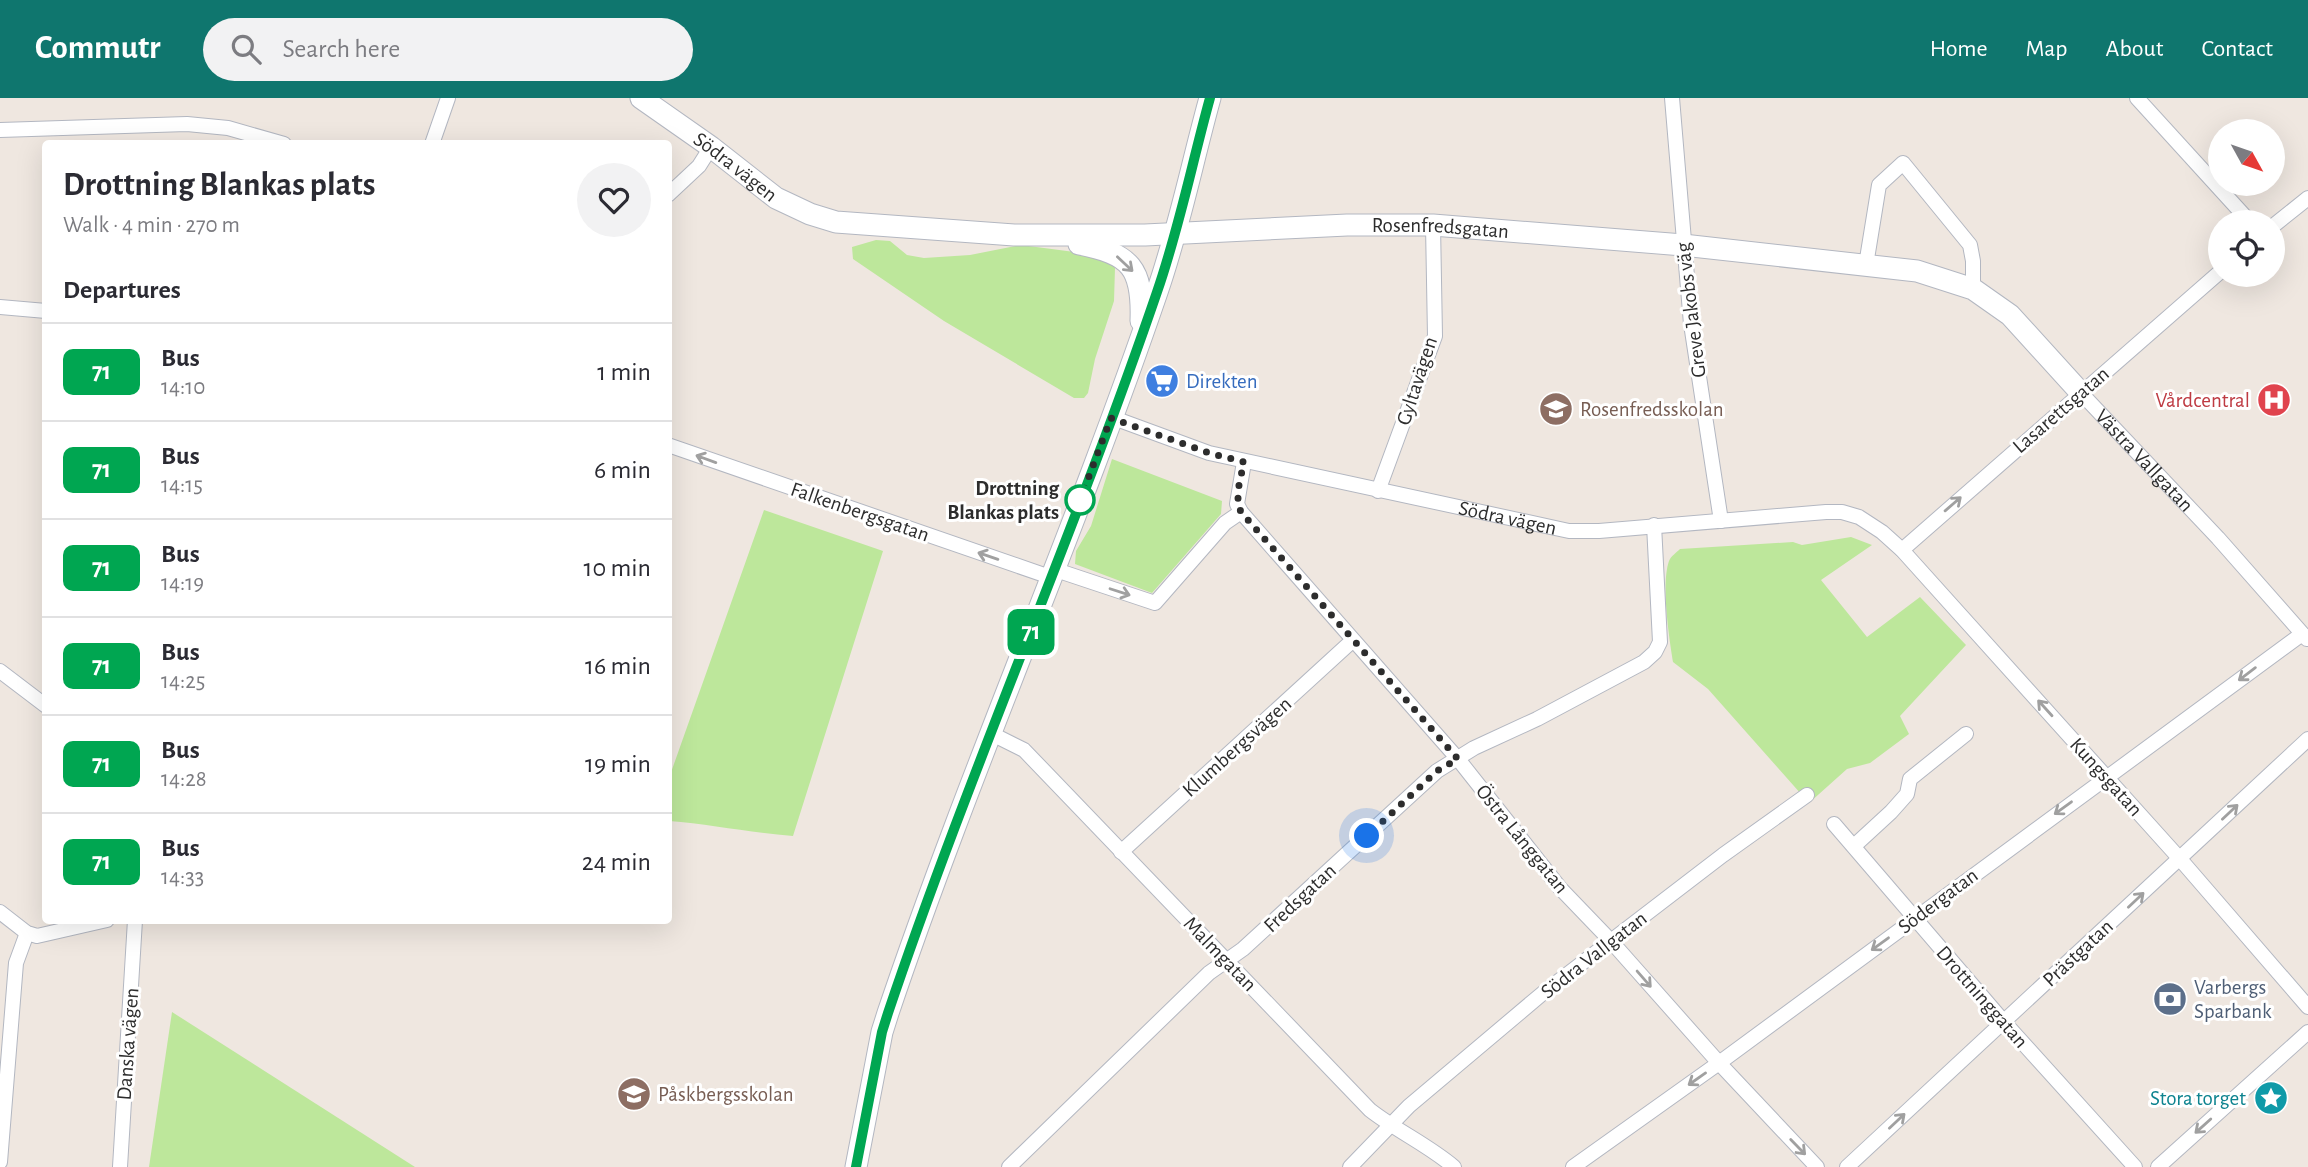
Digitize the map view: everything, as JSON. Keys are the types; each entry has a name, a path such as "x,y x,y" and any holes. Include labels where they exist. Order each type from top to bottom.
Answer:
{"street":[{"path":"433,140 448,98"},
{"name":"Södra vägen","path":"641,98 711,147 776,198 810,214 836,222"},
{"path":"856,1167 882,1032 925,910 1054,574 1158,291 1210,98"},
{"name":"Greve Jakobs väg","path":"1672,98 1683,245 1706,435 1721,521"},
{"path":"2137,98 2239,210"},
{"path":"0,130 187,124 228,128 270,140"},
{"path":"672,191 699,166 711,147"},
{"path":"1867,265 1879,186 1903,163 1970,245 1973,289"},
{"path":"2285,216 2308,198"},
{"name":"Rosenfredsgatan","path":"836,222 1014,235 1099,248 1120,257 1132,268 1140,282 1140,338"},
{"name":"Rosenfredsgatan","path":"1014,235 1174,234 1347,225 1433,225 1683,245 1867,265 1917,271 1973,289"},
{"name":"Gyltavägen","path":"1378,491 1435,336 1433,225"},
{"name":"Lasarettsgatan","path":"1902,550 2208,282"},
{"name":"Västra Vallgatan","path":"1973,289 2010,315 2218,538 2305,637"},
{"path":"0,307 42,311"},
{"name":"Södra vägen","path":"1111,418 1209,453 1244,462 1569,531 1842,512 1859,517 1882,532 1902,550"},
{"name":"Falkenbergsgatan","path":"672,446 1054,574"},
{"path":"1054,574 1155,603 1225,523 1241,512 1237,504 1244,462"},
{"name":"Östra Långgatan","path":"1241,512 1458,759 1560,888 1817,1167"},
{"name":"Fredsgatan","path":"1009,1167 1209,973 1243,949 1437,771 1474,748 1537,719 1644,662 1655,652 1660,642 1654,525"},
{"name":"Kungsgatan","path":"1902,550 2180,859 2308,1007"},
{"name":"Södergatan","path":"1573,1167 1719,1063 2106,777 2305,637"},
{"name":"Klumbergsvägen","path":"1121,852 1352,641"},
{"path":"0,671 42,703"},
{"name":"Malmgatan","path":"992,734 1024,750 1370,1110 1454,1167"},
{"path":"1854,846 1907,794 1910,779 1966,734"},
{"name":"Prästgatan","path":"1847,1167 2308,739"},
{"name":"Södra Vallgatan","path":"1350,1167 1409,1106 1476,1049 1610,940 1807,795"},
{"name":"Drottninggatan","path":"1834,824 2004,1022 2135,1167"},
{"path":"0,912 27,933 37,936 92,924"},
{"name":"Danska vägen","path":"120,1167 135,924"},
{"path":"0,1162 16,963 27,933"},
{"path":"2158,1167 2308,1032"}],"green space":[{"path":"876,240 890,241 907,255 924,258 970,255 1021,245 1105,256 1115,268 1114,301 1095,359 1088,393 1084,398 1074,398 944,321 853,259 852,247"},
{"name":"Drottning Blankas plats","path":"1112,459 1222,501 1221,514 1152,593 1075,564 1076,551 1091,526"},
{"path":"764,510 883,551 793,836 672,821 672,770"},
{"path":"1851,537 1872,545 1821,580 1867,637 1920,597 1966,645 1900,716 1909,734 1870,763 1847,769 1809,803 1708,689 1673,662 1666,611 1667,571 1670,559 1680,549 1793,542 1802,545"},
{"path":"172,1012 415,1167 149,1167"}],"bus line":[{"name":"71","path":"856,1167 888,1013 964,806 1053,578 1158,291 1210,98"}],"place":[{"name":"Direkten","path":"1162,381"},
{"name":"Vårdcentral","path":"2274,400"},
{"name":"Rosenfredsskolan","path":"1556,409"},
{"name":"Drottning Blankas plats","path":"1080,500"},
{"name":"Varbergs Sparbank","path":"2170,999"},
{"name":"Påskbergsskolan","path":"634,1094"},
{"name":"Stora torget","path":"2271,1098"}],"route":[{"path":"1080,500 1111,418 1209,453 1244,462 1237,504 1241,512 1458,759 1437,771 1367,836"}]}
